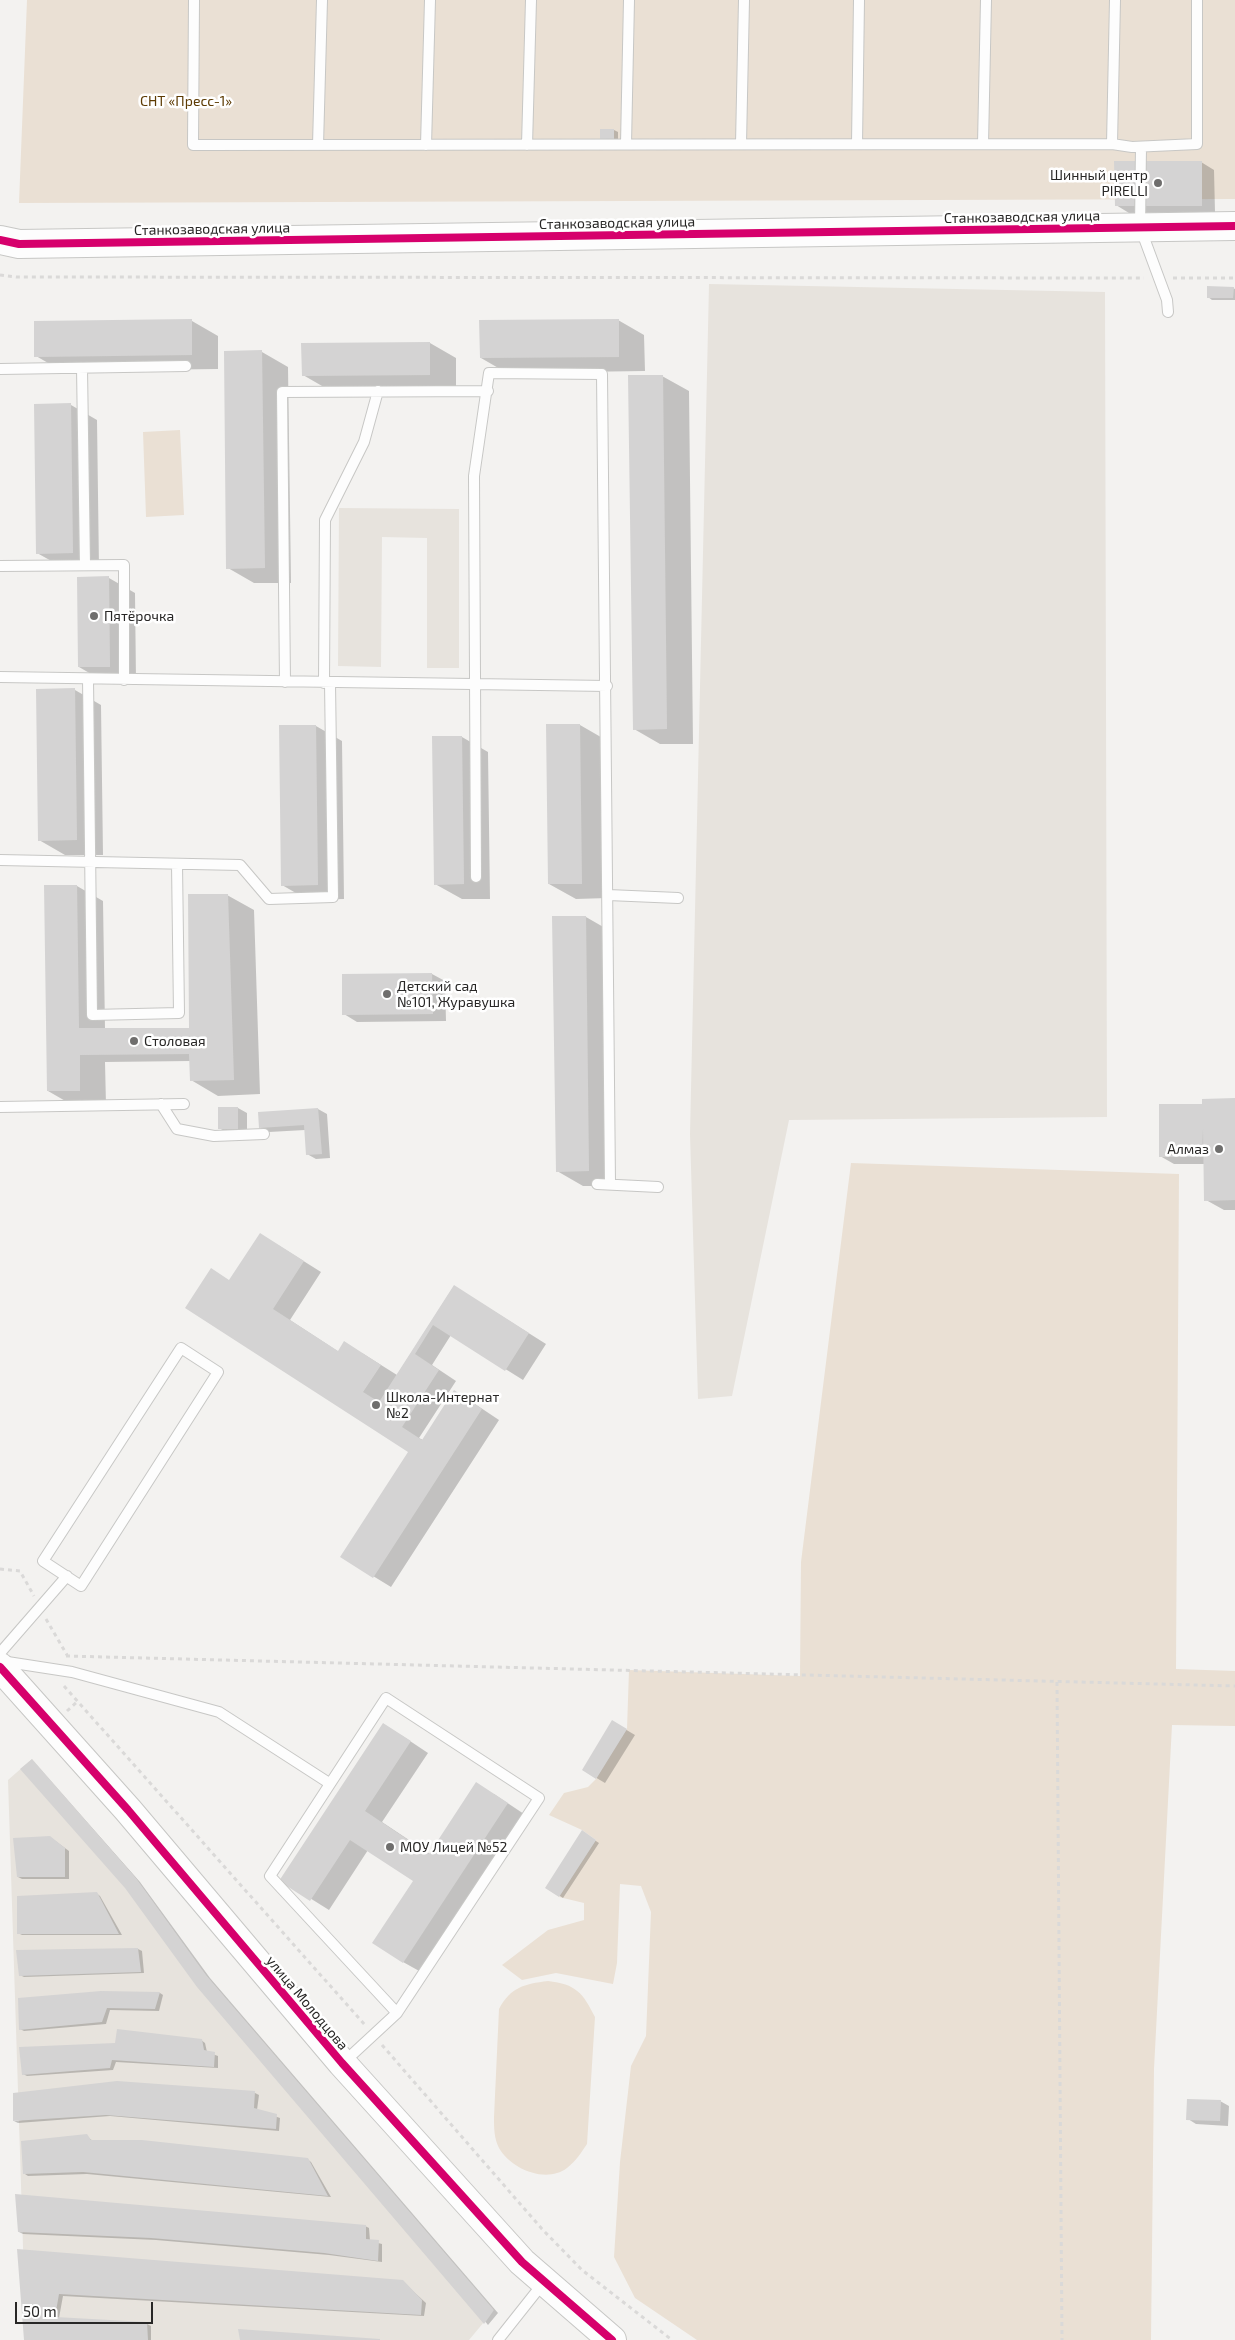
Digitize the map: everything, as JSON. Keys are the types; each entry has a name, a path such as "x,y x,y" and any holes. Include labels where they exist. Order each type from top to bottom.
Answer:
{"street":[{"name":"Станкозаводская улица","path":"0,240 18,244 1235,226"},
{"name":"улица Молодцова","path":"0,1667 134,1818 342,2064 522,2262 612,2340"}],"lane":[{"path":"194,0 192,145 1112,144 1141,146 1197,144 1197,0"},
{"path":"318,145 322,0"},
{"path":"426,145 430,0"},
{"path":"527,144 531,0"},
{"path":"626,144 629,0"},
{"path":"741,144 744,0"},
{"path":"857,144 859,0"},
{"path":"983,144 986,0"},
{"path":"1112,144 1115,0"},
{"path":"1141,146 1140,227 1167,300 1168,312"},
{"path":"0,369 186,366"},
{"path":"82,368 85,565"},
{"path":"476,877 474,476 488,391 489,373 602,374 610,1183"},
{"path":"0,860 240,865 269,899 333,897 324,520 364,442 378,391"},
{"path":"285,682 282,392 488,391"},
{"path":"0,566 124,565 124,680"},
{"path":"0,677 606,686"},
{"path":"88,679 92,1015 179,1013 177,864"},
{"path":"608,895 678,898"},
{"path":"161,1104 177,1129 214,1136 264,1134"},
{"path":"0,1107 184,1104"},
{"path":"597,1184 610,1183 658,1187"},
{"path":"180,1348 218,1372 81,1586 67,1576 43,1561 180,1348"},
{"path":"0,1653 67,1576"},
{"path":"0,1661 48,1667 219,1712 329,1783"},
{"path":"342,2064 397,2013 539,1798 386,1698 270,1876 397,2013"},
{"path":"498,2340 544,2281"}],"path":[{"path":"0,275 26,278 1235,278"},
{"path":"672,2340 582,2270 542,2229 374,2035 48,1667 67,1655 1235,1686"},
{"path":"1057,1682 1062,2340"}],"shaded area":[{"path":"709,284 1105,292 1107,1117 789,1120 732,1396 698,1399 690,1134"},
{"path":"339,508 459,509 459,668 427,668 427,538 382,537 381,667 338,666"},
{"path":"32,1759 136,1878 206,1975 494,2310 469,2340 26,2340 8,1780"}],"green space":[{"name":"СНТ «Пресс-1»","path":"27,0 1235,0 1235,199 19,203"},
{"path":"180,430 184,515 146,517 143,432"},
{"path":"851,1163 1179,1174 1176,1669 1235,1671 1235,1726 1172,1725 1154,2069 1151,2340 697,2340 635,2298 614,2257 620,2162 631,2066 646,2036 651,1912 641,1886 620,1884 617,1963 613,1984 556,1973 522,1980 502,1965 548,1930 584,1920 584,1903 559,1897 596,1840 582,1830 549,1815 564,1793 588,1787 596,1779 627,1729 629,1670 800,1676 801,1562"},
{"path":"548,1981 558,1982 578,1991 587,2002 595,2017 587,2144 576,2160 567,2168 559,2173 549,2175 530,2172 520,2168 505,2156 496,2140 494,2121 499,2009 513,1991 525,1985"}],"building":[{"path":"600,129 614,129 614,139 600,139"},
{"name":"Шинный центр PIRELLI","path":"1114,161 1202,161 1202,206 1115,206"},
{"path":"1207,286 1234,287 1233,298 1207,298"},
{"path":"192,319 192,355 34,357 34,321"},
{"path":"619,319 619,357 480,358 479,320"},
{"path":"430,342 430,375 302,376 301,343"},
{"path":"262,350 265,568 226,569 224,351"},
{"path":"628,375 663,375 667,729 633,730"},
{"path":"71,403 73,553 36,554 34,404"},
{"path":"109,576 110,667 78,667 77,577"},
{"path":"75,688 77,840 38,841 36,689"},
{"path":"546,724 580,724 582,884 548,884"},
{"path":"279,725 316,725 318,885 281,886"},
{"path":"432,736 462,736 464,884 434,885"},
{"path":"44,885 77,885 79,1028 189,1028 188,894 228,894 234,1080 190,1081 189,1054 80,1055 80,1091 47,1091"},
{"path":"552,916 586,916 589,1171 556,1172"},
{"name":"Детский сад №101, Журавушка","path":"432,973 433,1014 342,1015 342,974"},
{"path":"1235,1098 1235,1200 1204,1201 1203,1128 1202,1157 1159,1157 1159,1104 1202,1104 1202,1099"},
{"path":"218,1107 238,1107 238,1129 218,1129"},
{"path":"318,1108 322,1154 306,1155 304,1125 259,1128 258,1112"},
{"name":"Школа-Интернат №2","path":"260,1233 304,1261 273,1309 338,1351 344,1341 381,1365 363,1392 379,1402 454,1285 529,1333 505,1371 433,1325 415,1354 439,1370 402,1427 422,1440 454,1390 482,1409 373,1578 340,1557 408,1452 185,1308 211,1268 229,1280"},
{"path":"612,1720 627,1729 596,1779 582,1770"},
{"name":"МОУ Лицей №52","path":"383,1723 411,1741 365,1811 429,1854 476,1782 508,1803 403,1963 372,1943 413,1881 350,1840 310,1901 279,1881"},
{"path":"32,1759 136,1878 206,1975 494,2310 484,2324 197,1987 125,1888 20,1769"},
{"path":"582,1830 596,1840 559,1897 545,1888"},
{"path":"50,1836 65,1848 65,1877 17,1877 13,1838"},
{"path":"97,1892 119,1934 17,1934 17,1896"},
{"path":"138,1948 141,1972 19,1976 16,1950"},
{"path":"101,1991 160,1992 155,2009 107,2008 102,2022 19,2030 18,1998"},
{"path":"117,2029 202,2039 204,2050 215,2052 214,2067 112,2060 110,2068 22,2075 19,2047 115,2043"},
{"path":"117,2081 255,2091 254,2108 277,2114 276,2129 106,2115 13,2121 13,2093"},
{"path":"1187,2099 1221,2100 1220,2121 1186,2120"},
{"path":"87,2134 91,2140 142,2140 308,2158 328,2196 83,2172 23,2174 21,2141"},
{"path":"15,2194 366,2225 366,2239 379,2240 378,2261 324,2253 151,2238 18,2232"},
{"path":"17,2249 403,2280 422,2300 421,2315 59,2294 55,2317 147,2322 148,2340 24,2340"},
{"path":"238,2329 380,2339 380,2340 240,2340"}],"cycle path":[{"path":"0,240 19,244 1235,226"},
{"path":"0,1667 128,1810 342,2063 522,2262 612,2340"}],"place":[{"name":"Шинный центр PIRELLI","path":"1158,183"},
{"name":"Пятёрочка","path":"94,616"},
{"name":"Детский сад №101, Журавушка","path":"387,994"},
{"name":"Столовая","path":"134,1041"},
{"name":"Алмаз","path":"1219,1149"},
{"name":"Школа-Интернат №2","path":"376,1405"},
{"name":"МОУ Лицей №52","path":"390,1847"}]}
